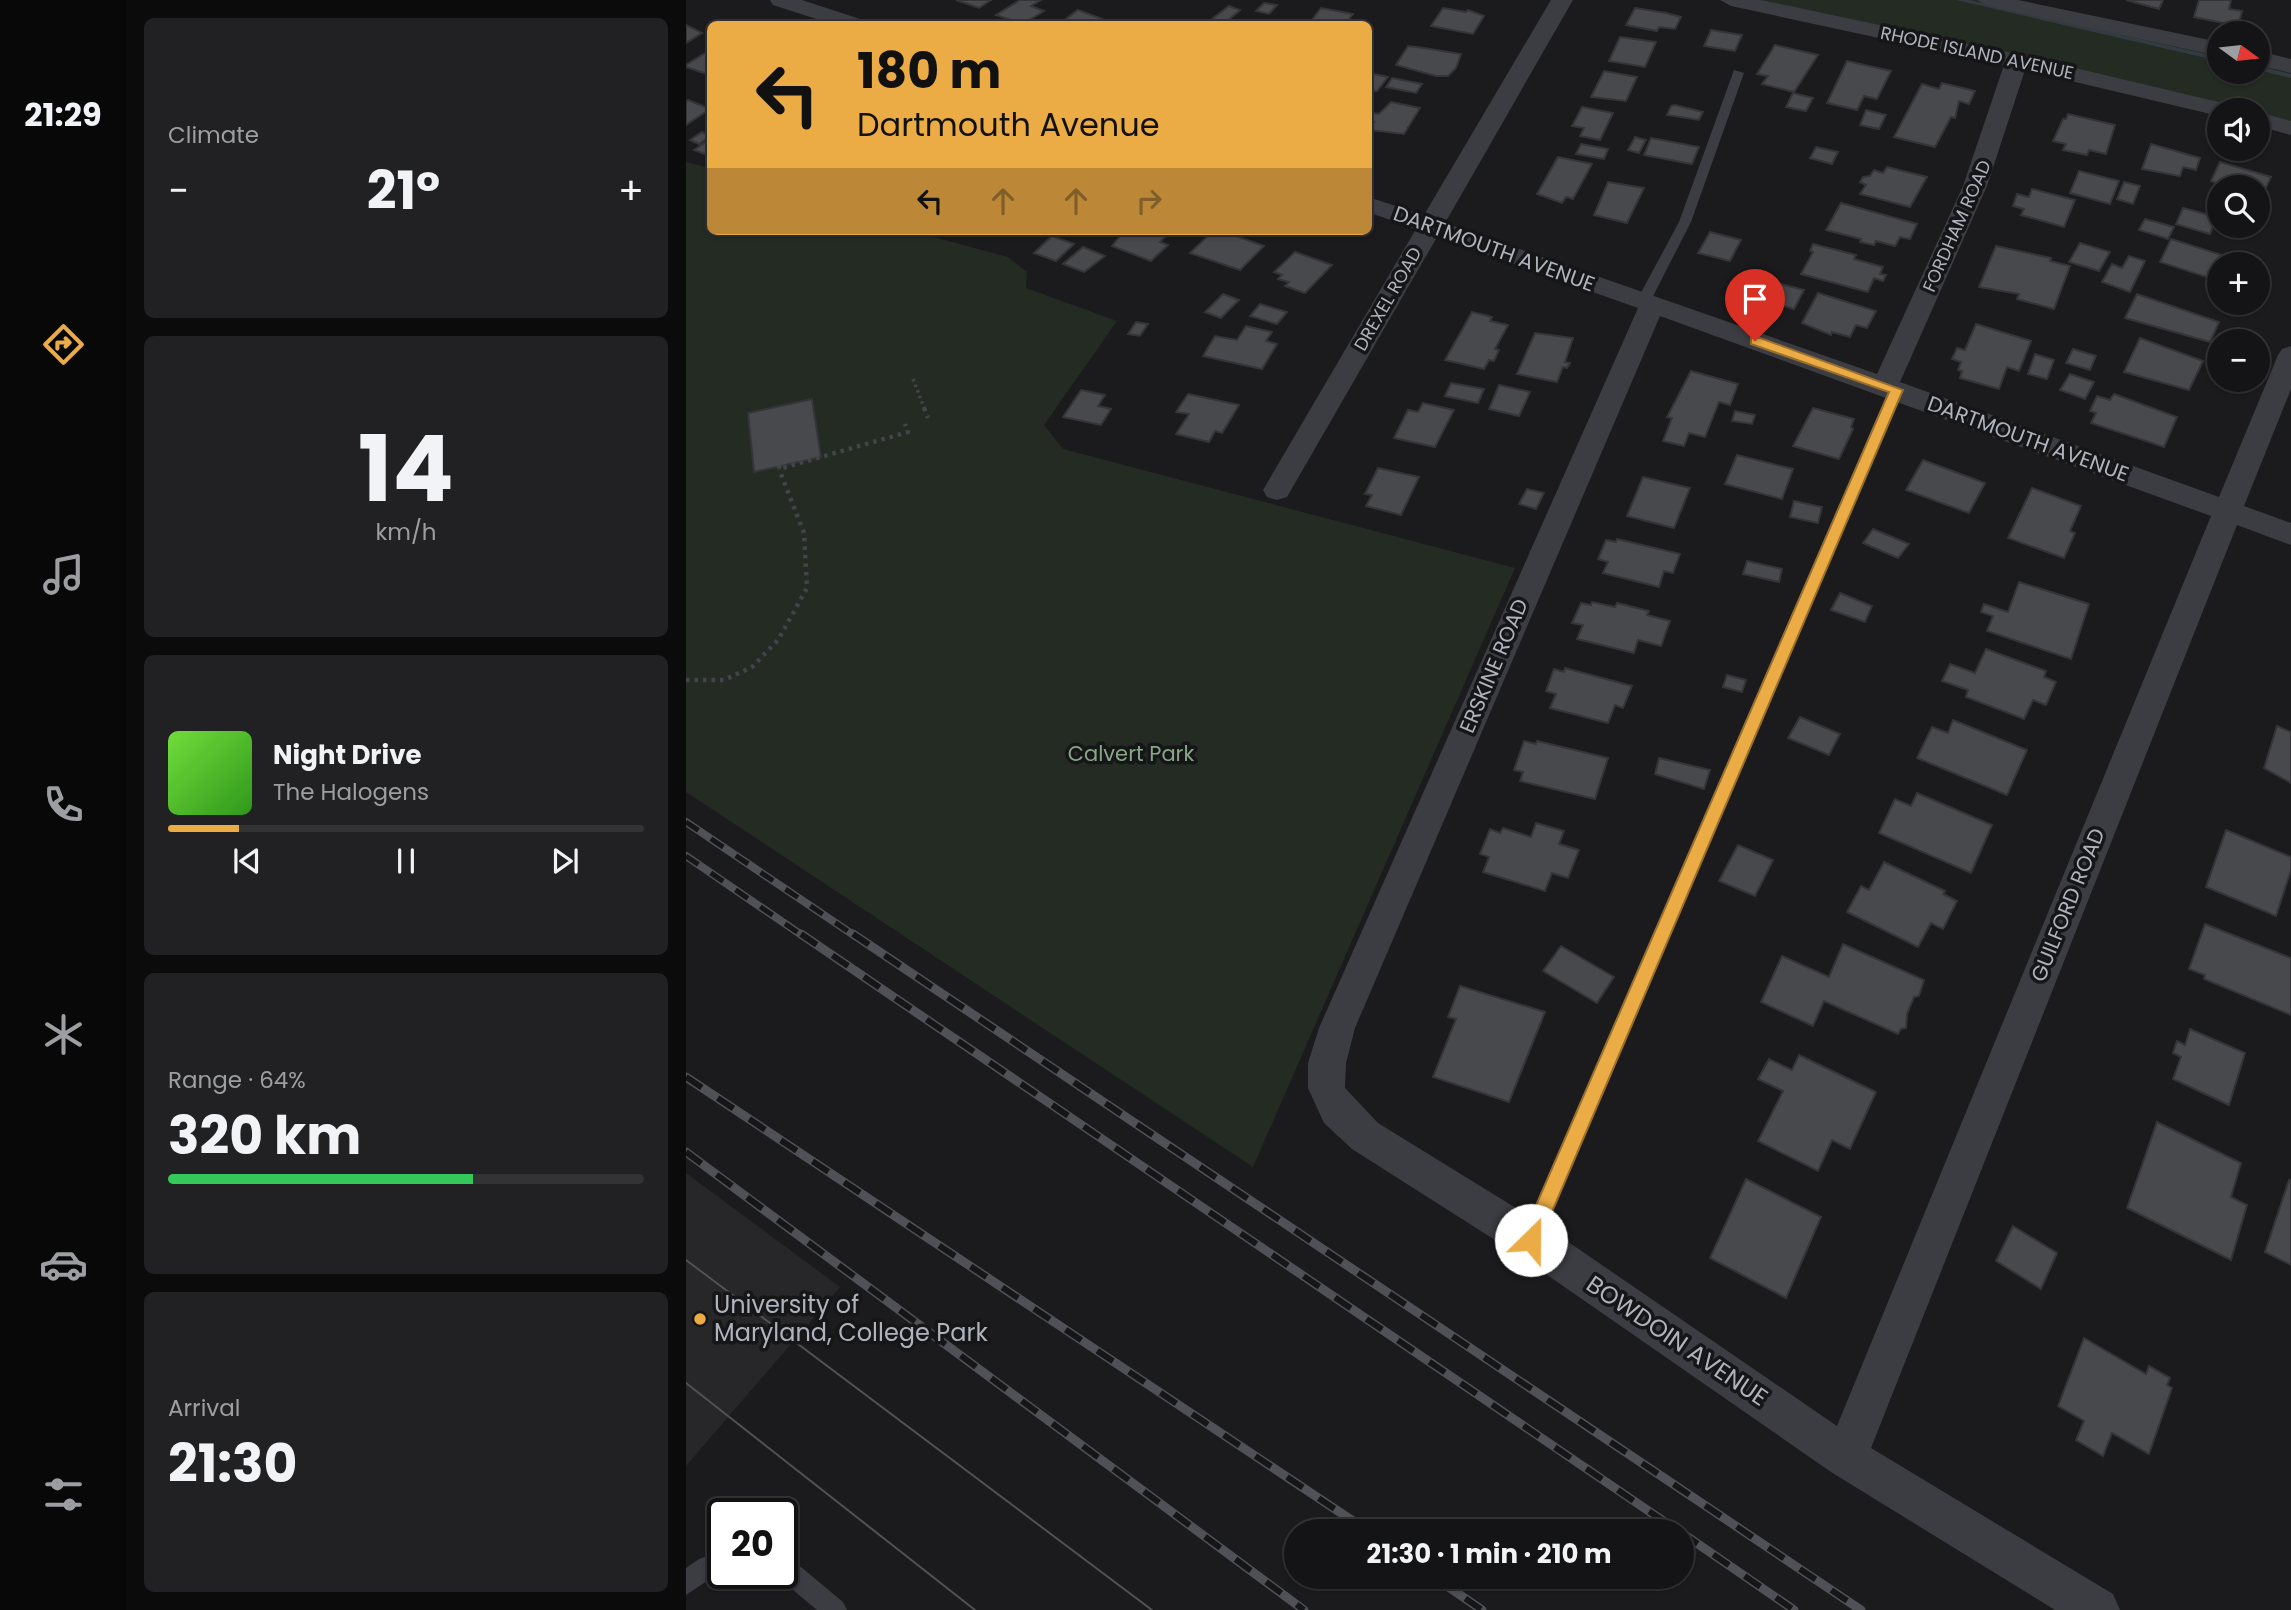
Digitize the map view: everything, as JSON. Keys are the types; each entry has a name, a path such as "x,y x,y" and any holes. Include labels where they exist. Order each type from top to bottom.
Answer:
{"street":[{"path":"781,0 843,21"},
{"name":"DREXEL ROAD","path":"1277,490 1562,0"},
{"name":"RHODE ISLAND AVENUE","path":"1731,0 2016,61 2207,106"},
{"path":"1988,0 2207,46"},
{"name":"FORDHAM ROAD","path":"1891,388 1982,175 2001,122 2016,61"},
{"path":"2270,61 2291,66"},
{"path":"2270,122 2291,128"},
{"name":"DARTMOUTH AVENUE","path":"1372,205 1891,388 2291,534"},
{"name":"ERSKINE ROAD","path":"1337,1028 1647,303"},
{"name":"GUILFORD ROAD","path":"1846,1457 2291,355"},
{"name":"BOWDOIN AVENUE","path":"1337,1028 1326,1063 1325,1091 1342,1116 1365,1136 1531,1240 1846,1457 2097,1610"}],"lane":[{"path":"1647,303 1685,222 1738,73"},
{"path":"1531,1240 1891,388"},
{"path":"686,1583 707,1567"},
{"path":"798,1579 835,1610"}],"path":[{"path":"913,379 928,418"},
{"path":"686,681 724,680 752,667 778,640 807,588 804,533 779,467 908,432 905,424"}],"shaded area":[{"path":"686,1173 840,1287 686,1466"}],"green space":[{"path":"1737,0 1988,0 2207,46 2207,84 2270,84 2270,61 2291,66 2291,123 2270,117 2270,98 2207,98 2207,101 2128,82"},
{"name":"Calvert Park","path":"686,162 707,167 707,235 926,235 1008,257 1027,272 1026,288 1117,321 1044,425 1063,449 1515,568 1253,1167 686,792"}],"building":[{"path":"956,0 991,0 979,8"},
{"path":"1020,0 1041,0 1031,6 1044,11 1028,21 1014,21 996,15"},
{"path":"2126,0 2163,0 2159,9"},
{"path":"2199,0 2231,0 2229,9 2242,11 2239,21 2214,21 2194,17"},
{"path":"1264,3 1277,5 1269,14 1256,11"},
{"path":"1229,6 1240,10 1227,21 1209,21"},
{"path":"1321,8 1353,14 1347,21 1311,21"},
{"path":"1443,8 1466,12 1468,10 1484,16 1473,34 1431,26"},
{"path":"1635,8 1681,17 1675,29 1659,27 1657,31 1626,25"},
{"path":"1078,10 1105,20 1104,21 1063,21"},
{"path":"686,25 702,33 686,43"},
{"path":"1711,30 1742,35 1735,51 1704,46"},
{"path":"1620,37 1656,42 1645,67 1609,61"},
{"path":"1775,45 1818,55 1794,92 1762,84 1768,76 1757,74"},
{"path":"1408,46 1461,54 1456,68 1448,76 1436,76 1396,65"},
{"path":"707,52 707,74 686,65"},
{"path":"1847,61 1891,71 1877,99 1864,96 1857,110 1827,103"},
{"path":"1604,71 1637,77 1626,101 1591,97"},
{"path":"1374,74 1388,77 1377,91 1372,90"},
{"path":"1392,78 1422,84 1416,93 1386,87"},
{"path":"1942,83 1975,91 1969,104 1959,101 1955,118 1951,117 1935,147 1894,137 1922,84 1939,89"},
{"path":"1793,93 1813,98 1806,111 1786,107"},
{"path":"688,100 707,108 707,111 686,125"},
{"path":"1391,102 1420,108 1404,134 1372,130 1372,115 1379,114"},
{"path":"1671,106 1703,112 1699,120 1667,115"},
{"path":"1582,107 1613,113 1600,140 1580,136 1584,128 1572,126"},
{"path":"1866,110 1886,115 1879,129 1860,125"},
{"path":"2068,114 2115,125 2106,154 2089,150 2087,155 2063,150 2066,144 2053,141"},
{"path":"702,132 707,134 707,138 699,144 690,140"},
{"path":"1635,137 1646,140 1639,153 1628,150"},
{"path":"1651,138 1699,147 1692,164 1644,155"},
{"path":"707,141 705,154 694,150"},
{"path":"1581,144 1608,149 1604,159 1576,154"},
{"path":"2151,144 2200,158 2196,170 2183,167 2180,176 2142,169"},
{"path":"1816,147 1838,152 1832,164 1810,158"},
{"path":"1558,157 1592,164 1573,199 1566,197 1562,203 1537,194"},
{"path":"2220,162 2264,175 2214,175"},
{"path":"1887,167 1927,177 1910,207 1860,194 1866,185 1860,182 1863,177 1870,176 1874,170 1883,173"},
{"path":"2079,171 2119,181 2110,204 2070,193"},
{"path":"1608,182 1644,188 1627,223 1594,215"},
{"path":"2124,182 2140,186 2133,204 2117,199"},
{"path":"2032,189 2075,200 2064,227 2021,215 2024,209 2013,206 2017,194 2029,197"},
{"path":"1841,203 1917,224 1910,239 1900,237 1895,246 1876,241 1874,245 1860,242 1861,239 1826,230"},
{"path":"2183,208 2207,214 2207,233 2176,224"},
{"path":"2145,219 2174,227 2168,239 2139,230"},
{"path":"1710,232 1741,240 1730,261 1698,253"},
{"path":"1121,235 1167,235 1160,242 1168,245 1151,261 1112,246"},
{"path":"1209,235 1233,235 1264,246 1240,270 1190,253"},
{"path":"1052,236 1074,244 1056,261 1034,253"},
{"path":"2171,239 2212,252 2207,252 2207,277 2160,262"},
{"path":"2080,243 2110,252 2099,271 2069,262"},
{"path":"1813,244 1856,255 1854,259 1883,267 1880,274 1886,275 1883,281 1874,278 1868,292 1801,274 1813,252 1810,251"},
{"path":"1996,246 2051,258 2050,261 2070,266 2054,309 2017,299 2019,294 1979,287"},
{"path":"1083,247 1105,256 1084,272 1063,264"},
{"path":"1295,252 1332,265 1305,293 1285,286 1289,282 1278,279 1282,275 1274,272"},
{"path":"2129,256 2145,261 2130,292 2102,282 2112,264 2122,268"},
{"path":"1777,283 1804,290 1794,309 1767,301"},
{"path":"1818,293 1876,311 1867,328 1856,325 1850,337 1832,332 1831,335 1802,323"},
{"path":"1223,294 1239,300 1221,318 1205,312"},
{"path":"2137,294 2219,322 2216,329 2207,329 2207,341 2125,318"},
{"path":"1260,304 1287,312 1277,324 1250,316"},
{"path":"1472,312 1492,317 1490,321 1508,325 1495,349 1499,350 1494,361 1489,360 1484,369 1445,360"},
{"path":"1136,322 1148,324 1140,336 1128,334"},
{"path":"1976,324 2031,341 2019,371 2007,367 1999,389 1960,378 1962,371 1958,370 1961,362 1952,359 1957,348 1965,350"},
{"path":"1246,326 1272,332 1266,341 1277,344 1262,369 1203,356 1215,336 1237,340"},
{"path":"1535,333 1573,338 1565,362 1570,363 1567,368 1563,367 1557,382 1517,374"},
{"path":"2140,338 2203,361 2189,390 2124,372"},
{"path":"2073,349 2096,356 2090,370 2066,363"},
{"path":"2035,354 2054,360 2047,379 2028,374"},
{"path":"1691,371 1738,384 1730,405 1719,402 1705,437 1689,433 1684,446 1663,441 1672,418 1667,417"},
{"path":"2070,374 2094,382 2085,399 2060,390"},
{"path":"1451,383 1484,389 1478,403 1445,396"},
{"path":"1499,385 1530,392 1519,416 1489,409"},
{"path":"1081,390 1105,395 1098,406 1111,409 1101,425 1063,417"},
{"path":"1188,394 1239,405 1222,433 1215,431 1209,442 1176,434 1189,414 1176,412"},
{"path":"2114,394 2177,417 2164,447 2091,423 2096,413 2090,411 2097,396 2110,400"},
{"path":"812,399 821,457 754,472 748,413"},
{"path":"1423,403 1454,410 1435,447 1394,438 1408,410 1418,412"},
{"path":"1813,408 1854,419 1851,427 1853,429 1839,459 1793,446"},
{"path":"1735,411 1755,415 1752,424 1732,421"},
{"path":"1737,455 1793,469 1782,499 1725,484"},
{"path":"1923,460 1985,483 1969,513 1906,490"},
{"path":"1378,468 1419,477 1401,515 1366,506 1372,495 1365,494"},
{"path":"1643,477 1690,488 1674,528 1627,516"},
{"path":"2032,488 2081,506 2070,531 2075,533 2064,558 2008,538"},
{"path":"1527,489 1544,493 1536,509 1519,504"},
{"path":"1794,501 1822,507 1818,523 1790,517"},
{"path":"1873,529 1909,544 1898,558 1863,543"},
{"path":"1617,539 1680,554 1673,573 1664,571 1659,587 1603,573 1608,562 1598,559 1606,540 1616,542"},
{"path":"1747,561 1782,569 1779,582 1743,574"},
{"path":"2019,582 2089,604 2071,659 1987,631 1993,616 1981,612 1984,604 2008,612"},
{"path":"1840,593 1872,606 1865,622 1831,610"},
{"path":"1592,602 1615,607 1617,603 1649,611 1647,615 1670,621 1661,646 1638,640 1634,653 1577,639 1583,625 1572,623 1581,603 1591,605"},
{"path":"1986,649 2046,671 2044,677 2056,682 2046,705 2033,700 2024,719 1966,697 1968,690 1942,681 1950,664 1975,673"},
{"path":"1565,668 1632,686 1623,708 1615,705 1608,723 1550,708 1556,694 1546,691 1554,669 1564,672"},
{"path":"1727,675 1746,680 1742,692 1723,687"},
{"path":"1800,717 1840,734 1829,755 1788,738"},
{"path":"1953,720 2027,750 2007,795 1917,758 1932,727 1948,733"},
{"path":"2277,726 2291,732 2291,783 2264,768"},
{"path":"1524,741 1536,744 1537,741 1608,758 1595,799 1520,781 1523,772 1514,770"},
{"path":"1659,758 1710,770 1704,789 1655,774"},
{"path":"1917,793 1992,825 1971,873 1879,833 1895,799 1911,806"},
{"path":"1536,823 1564,831 1559,844 1579,850 1568,878 1552,873 1545,891 1483,872 1489,857 1480,854 1490,829 1500,833 1503,828 1531,837"},
{"path":"2226,830 2291,857 2291,870 2276,916 2206,887"},
{"path":"1738,845 1773,860 1755,896 1719,881"},
{"path":"1884,862 1945,891 1943,894 1957,901 1943,929 1931,923 1918,947 1847,912 1861,886 1869,890"},
{"path":"2205,924 2291,958 2291,1015 2204,979 2205,975 2189,969"},
{"path":"1843,944 1924,980 1919,996 1914,997 1907,1014 1906,1028 1901,1029 1898,1034 1824,1001 1813,1026 1761,1002 1782,956 1829,977"},
{"path":"1561,946 1614,977 1597,1003 1543,971"},
{"path":"1460,986 1545,1012 1509,1102 1433,1077 1456,1019 1448,1017"},
{"path":"2190,1029 2245,1053 2229,1105 2173,1079 2181,1057 2173,1053 2177,1041 2185,1045"},
{"path":"1799,1055 1876,1092 1850,1149 1832,1140 1818,1171 1758,1141 1783,1091 1758,1079 1769,1059 1792,1070"},
{"path":"2157,1122 2241,1163 2231,1197 2247,1205 2231,1260 2127,1208"},
{"path":"1746,1179 1821,1217 1786,1298 1710,1258"},
{"path":"2289,1180 2291,1181 2291,1265 2265,1252"},
{"path":"2013,1226 2057,1253 2041,1289 1996,1261"},
{"path":"2084,1338 2146,1374 2149,1366 2170,1378 2167,1385 2172,1388 2149,1454 2112,1433 2103,1456 2076,1440 2084,1421 2058,1406"}],"waterway":[{"path":"1960,0 2207,56"},
{"path":"2270,71 2291,76"}],"tram line":[{"path":"686,1260 1152,1610"},
{"path":"686,1383 975,1610"}],"railway":[{"path":"686,822 855,936"},
{"path":"686,856 803,936"},
{"path":"801,934 1660,1519"},
{"path":"853,934 1861,1610"},
{"path":"686,1077 1350,1519"},
{"path":"686,1152 1304,1610"},
{"path":"1694,1541 1794,1610"},
{"path":"1451,1589 1482,1610"}],"place":[{"name":"University of Maryland, College Park","path":"700,1319"}],"route":[{"path":"1531,1240 1896,390 1755,341"}]}
